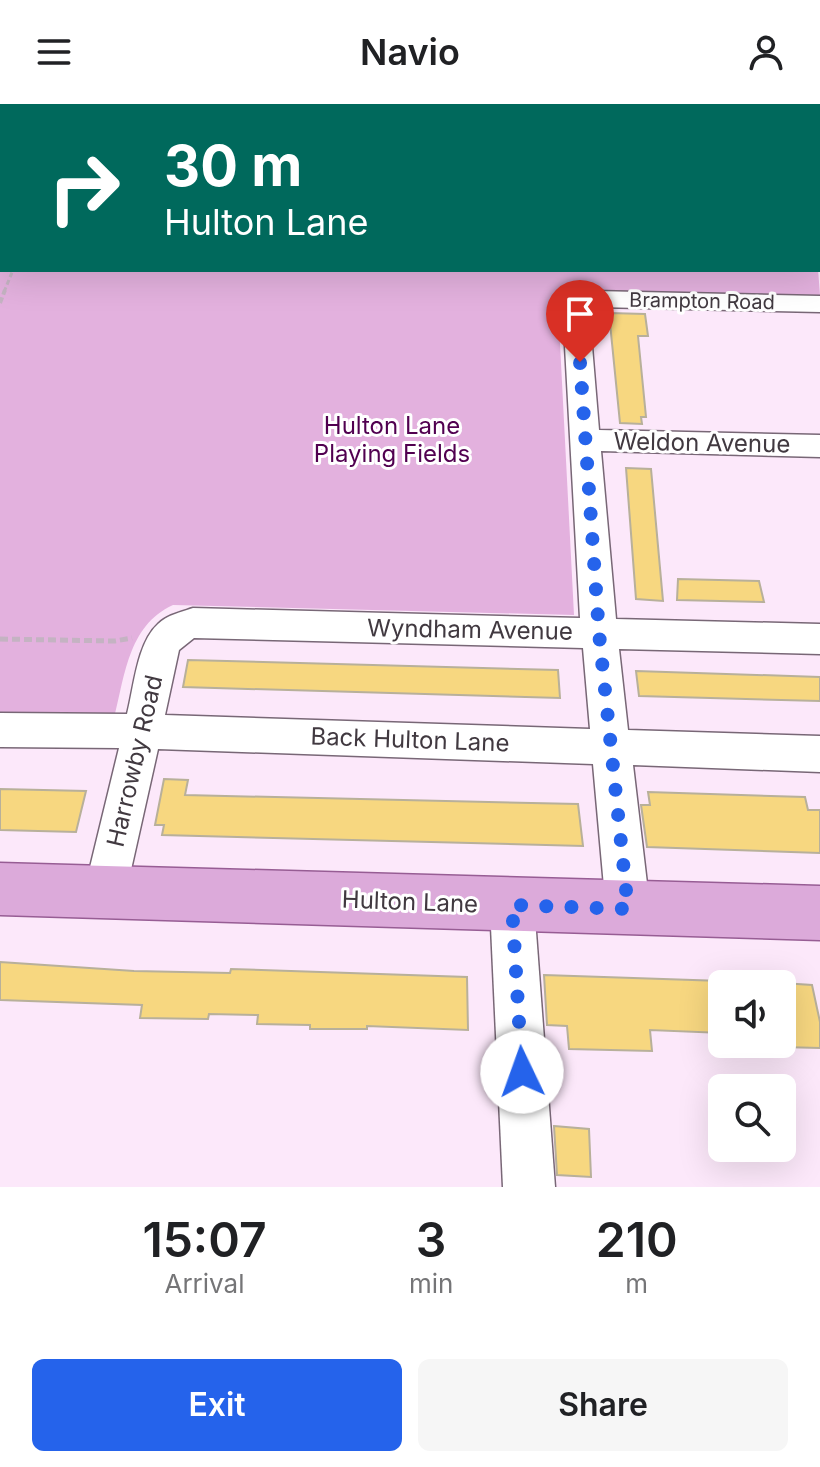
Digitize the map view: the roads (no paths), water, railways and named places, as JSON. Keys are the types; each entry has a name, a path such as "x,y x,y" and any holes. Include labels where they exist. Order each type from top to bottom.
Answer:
{"main road":[{"name":"Hulton Lane","path":"0,889 820,913"}],"street":[{"name":"Brampton Road","path":"584,440 576,310 585,300 820,304"},
{"name":"Weldon Avenue","path":"584,440 820,446"},
{"path":"584,440 599,633 628,909"},
{"name":"Wyndham Avenue","path":"167,637 193,623 820,639"},
{"name":"Harrowby Road","path":"105,892 167,637"},
{"name":"Back Hulton Lane","path":"0,730 142,731 820,754"},
{"path":"512,905 529,1187"}],"park label":[{"name":"Hulton Lane Playing Fields","path":"392,440"}]}
